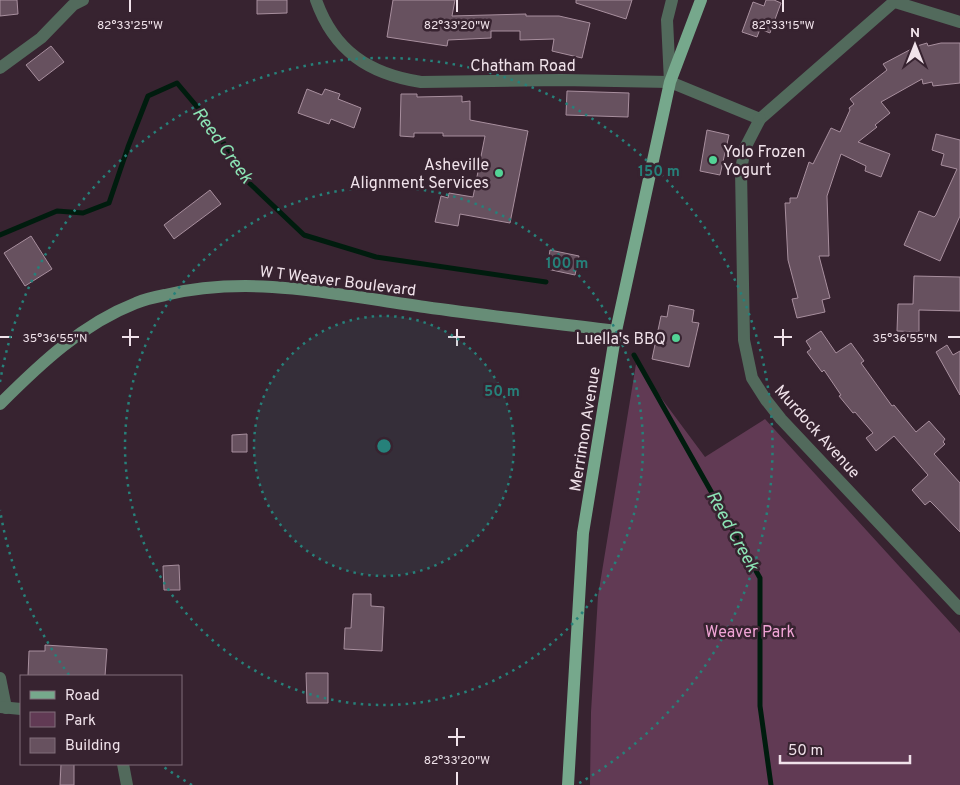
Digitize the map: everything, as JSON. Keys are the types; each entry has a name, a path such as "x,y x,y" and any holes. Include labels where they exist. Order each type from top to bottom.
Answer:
{"main road":[{"name":"Merrimon Avenue","path":"568,785 583,533 616,331 670,82 701,0"},
{"name":"W T Weaver Boulevard","path":"0,404 34,370 62,346 115,312 138,302 181,291 210,287 282,286 485,315 616,331"}],"street":[{"name":"Chatham Road","path":"316,0 332,34 343,47 363,62 384,73 403,79 421,82 561,80 670,82 760,119"},
{"path":"670,82 667,20 672,0"},
{"path":"760,119 896,1 960,22"},
{"path":"0,68 41,38 76,2"},
{"name":"Murdock Avenue","path":"760,119 745,148 741,170 744,340 752,378 781,419 960,609"},
{"path":"0,678 3,707 20,709"},
{"path":"123,765 127,785"}],"green space":[{"name":"Weaver Park","path":"636,364 705,457 765,419 960,633 960,785 590,785 591,712 598,596"}],"building":[{"path":"0,0 17,0 18,14 0,16"},
{"path":"257,0 287,0 287,13 257,14"},
{"path":"393,0 455,0 452,16 526,14 526,16 559,16 590,23 582,58 552,51 554,39 520,40 520,31 491,31 491,38 448,40 447,46 387,37"},
{"path":"576,0 632,0 626,19 576,3"},
{"path":"766,0 774,0 781,3 770,33 760,29 757,37 742,32 753,2 764,6"},
{"path":"927,43 928,46 941,43 960,43 960,83 933,86 932,82 923,84 922,79 881,102 890,113 875,125 877,127 858,142 890,154 881,177 865,171 866,166 841,154 827,196 829,256 819,256 830,298 822,300 825,312 797,318 792,299 798,298 788,260 785,203 790,203 790,198 797,198 809,162 813,164 831,128 840,132 850,110 849,108 854,104 850,99 887,70 883,64 917,46"},
{"path":"51,46 64,62 39,81 26,65"},
{"path":"307,89 322,95 325,89 340,94 338,99 361,108 354,128 331,119 329,124 298,113"},
{"path":"567,91 629,93 628,117 566,115"},
{"path":"401,94 417,94 417,97 462,96 462,102 470,101 470,120 528,131 510,223 460,214 458,226 435,222 441,196 448,198 449,193 473,197 485,136 443,136 443,133 414,133 414,137 400,136"},
{"name":"Yolo Frozen Yogurt","path":"707,130 729,135 720,175 700,171"},
{"path":"936,134 960,140 960,216 940,261 904,245 919,211 934,217 936,215 957,169 941,165 944,154 932,150"},
{"path":"210,190 221,204 174,239 164,225"},
{"path":"31,236 52,269 25,286 4,253"},
{"path":"550,250 579,256 575,275 547,269"},
{"path":"914,276 960,277 960,311 919,310 919,332 897,331 898,304 913,304"},
{"name":"Luella's BBQ","path":"669,305 694,310 692,322 699,323 689,367 652,359 661,316 667,317"},
{"path":"821,331 836,353 851,343 864,361 861,363 892,406 894,405 916,432 929,421 945,439 943,442 945,444 934,454 960,483 960,532 930,501 925,505 912,490 928,475 894,436 876,451 866,438 873,433 839,396 841,395 824,370 822,372 807,352 811,349 806,341"},
{"path":"947,345 953,355 960,351 960,395 936,352"},
{"path":"247,434 247,452 232,452 232,435"},
{"path":"179,565 180,590 164,590 163,566"},
{"path":"353,594 371,594 371,606 384,607 382,651 344,649 345,628 351,628"},
{"path":"45,645 107,649 105,675 28,675 29,651 45,651"},
{"path":"306,673 328,673 328,703 307,703"},
{"path":"61,765 74,765 74,785 60,785"}],"waterway":[{"name":"Reed Creek","path":"0,235 57,211 83,213 109,203 148,96 177,83 199,109 240,166 244,178 304,235 376,257 546,282"},
{"name":"Reed Creek","path":"634,355 760,578 760,706 771,785"}],"place":[{"name":"Yolo Frozen Yogurt","path":"713,160"},
{"name":"Asheville Alignment Services","path":"499,173"},
{"name":"Luella's BBQ","path":"676,338"}]}
